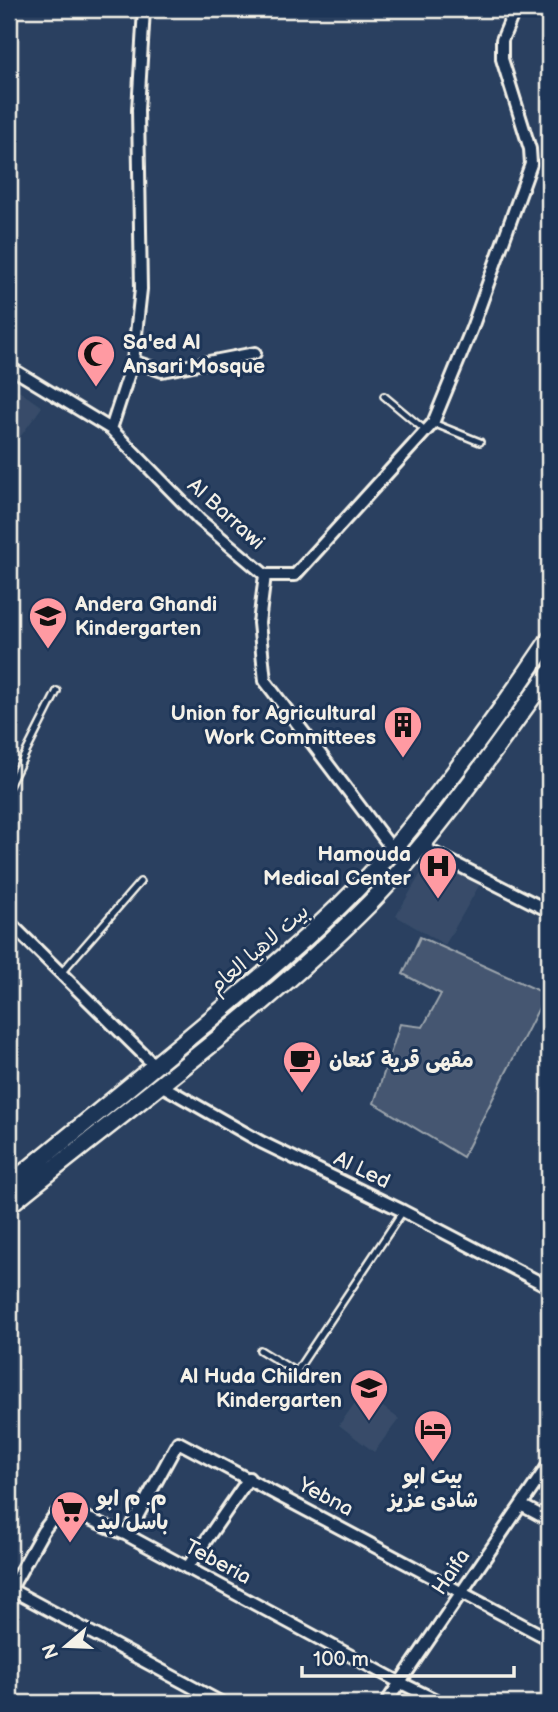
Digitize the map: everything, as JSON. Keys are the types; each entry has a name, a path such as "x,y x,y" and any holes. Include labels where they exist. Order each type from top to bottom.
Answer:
{"main road":[{"name":"بيت لاهيا العام","path":"9,1185 156,1067 327,917 392,849 510,697 549,640"},
{"name":"بيت لاهيا العام","path":"9,1205 285,981 369,904 422,847 549,674"}],"street":[{"path":"111,429 133,362 141,289 138,110 144,9"},
{"path":"265,575 295,575 430,427 472,328 509,221 530,170 530,149 501,51 505,29 515,9"},
{"path":"133,362 162,371 255,353"},
{"name":"Al Barrawi","path":"9,367 111,429 200,520 265,575 259,623 265,681 392,849"},
{"path":"422,847 549,911"},
{"path":"9,922 156,1067"},
{"name":"Al Led","path":"159,1084 261,1142 403,1211 549,1287"},
{"name":"Yebna","path":"127,1535 178,1442 549,1639"},
{"name":"Haifa","path":"386,1703 549,1464"},
{"path":"187,1568 249,1478"},
{"path":"520,1505 549,1520"},
{"name":"Teberia","path":"10,1590 43,1531 61,1507 127,1535 401,1684 442,1703"},
{"path":"10,1590 222,1703"}],"lane":[{"path":"383,396 430,427 480,442"},
{"path":"9,786 57,691"},
{"path":"61,973 140,883"},
{"path":"260,1350 296,1372 403,1211"}],"shaded area":[{"path":"9,384 42,407 9,452"},
{"name":"Hamouda Medical Center","path":"431,856 480,884 445,945 396,916"},
{"path":"420,937 546,994 463,1157 374,1103 400,1024 423,1027 441,994 403,974"},
{"name":"Al Huda Children Kindergarten","path":"363,1392 399,1419 374,1452 339,1425"}],"place":[{"name":"Sa'ed Al Ansari Mosque","path":"96,388"},
{"name":"Andera Ghandi Kindergarten","path":"48,650"},
{"name":"Union for Agricultural Work Committees","path":"403,759"},
{"name":"Hamouda Medical Center","path":"438,900"},
{"name":"مقهى قرية كنعان","path":"302,1094"},
{"name":"Al Huda Children Kindergarten","path":"369,1422"},
{"name":"بيت ابو شادى عزيز","path":"433,1463"},
{"name":"م. م ابو باسل لبد","path":"70,1544"}]}
